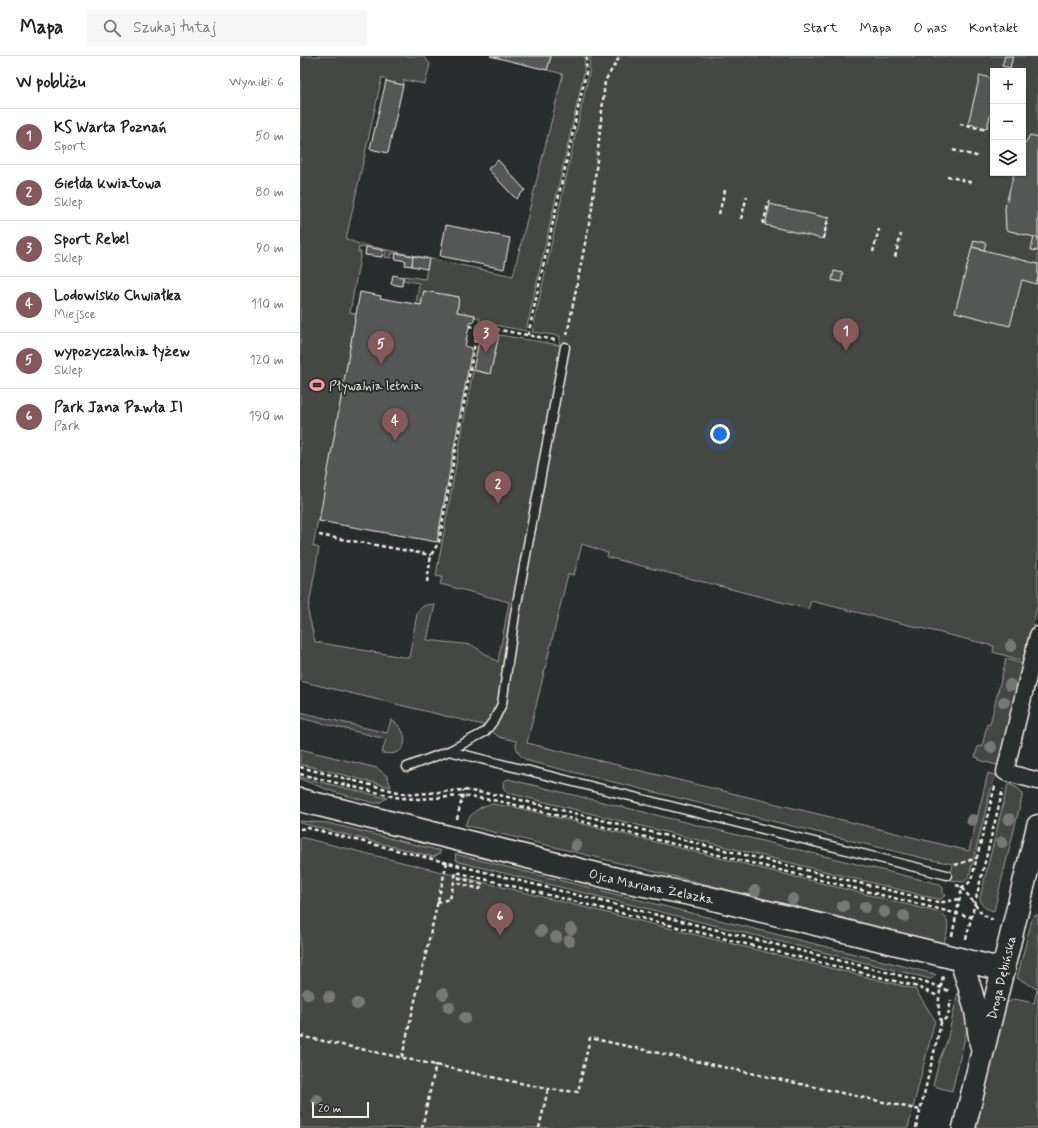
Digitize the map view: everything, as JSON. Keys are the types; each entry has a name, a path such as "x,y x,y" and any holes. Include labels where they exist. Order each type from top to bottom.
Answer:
{"street":[{"path":"1038,635 1005,772 1038,781"},
{"name":"Ojca Mariana Żelazka","path":"300,800 624,881 705,897 1004,970"},
{"name":"Droga Dębińska","path":"964,1128 1004,970 1038,826"},
{"path":"954,958 971,992 976,1011 982,1055"}],"lane":[{"path":"407,767 449,751 485,732 494,720 502,704 515,614 562,345"},
{"path":"449,751 947,874"}],"path":[{"path":"528,335 586,73 587,56"},
{"path":"469,326 478,328 478,326 555,340 562,345 592,208 605,80 620,56"},
{"path":"960,124 986,130"},
{"path":"953,150 980,157"},
{"path":"947,176 973,183"},
{"path":"719,214 725,190"},
{"path":"741,219 747,196"},
{"path":"763,224 769,201"},
{"path":"823,239 829,216"},
{"path":"873,252 879,229"},
{"path":"895,257 901,234"},
{"path":"427,582 431,555 440,542 478,328"},
{"path":"319,535 431,555"},
{"path":"300,767 402,793 417,794 464,790 504,796 937,902 960,898"},
{"path":"954,958 956,914 962,887 969,883 972,877 996,781 1005,772"},
{"path":"916,1128 941,1023 938,1013 938,996 971,917 1004,783 1005,772"},
{"path":"300,774 400,798 419,799 462,796 499,801 971,917"},
{"path":"300,829 308,828 888,972 941,987 953,993 948,1016 941,1023"},
{"path":"977,858 952,866 947,874 949,883 962,887 982,914 993,920"},
{"path":"437,902 450,899 454,882 480,889 482,884 455,877 456,872 916,986 938,996"},
{"path":"402,1057 443,879"},
{"path":"300,1036 548,1088 578,1092 590,1038 920,1110"},
{"path":"422,1128 436,1064"},
{"path":"539,1128 548,1088"}],"shaded area":[{"path":"300,56 423,56 430,64 425,84 404,80 403,85 386,81 382,77 346,239 359,244 513,276 563,74 547,70 551,56 585,56 584,73 526,331 479,322 480,318 475,317 475,315 457,312 459,297 424,291 421,305 416,304 419,283 403,280 404,276 425,279 429,259 392,253 391,258 385,257 386,251 359,247 358,252 361,252 350,312 356,314 320,520 318,520 313,546 319,548 308,611 315,642 409,658 417,614 424,606 432,604 435,605 427,640 472,645 498,662 509,602 440,584 442,577 436,576 473,370 490,374 499,335 559,345 560,336 532,332 589,73 590,56 1038,56 1038,603 1024,661 993,652 994,646 811,601 808,609 607,557 608,553 582,544 574,575 568,574 527,743 969,851 988,773 997,776 993,781 969,877 964,882 950,880 953,864 922,858 528,761 519,753 516,741 499,737 483,725 300,681"},
{"path":"1006,659 1023,664 1000,766 979,760 979,758 975,757 978,746 982,747 987,724 990,724"},
{"path":"300,712 387,733 391,720 402,730 404,742 402,748 398,752 391,754 382,753 386,739 300,718"},
{"path":"300,749 377,768 387,776 391,787 300,764"},
{"path":"300,777 387,798 379,803 374,803 334,792 300,779"},
{"path":"508,779 939,884 943,888 943,895 946,895 941,899 937,899 508,793 505,791 503,786 504,781"},
{"path":"1008,784 1016,787 1023,793 994,911 984,907 980,898"},
{"path":"492,804 519,808 941,913 947,919 948,923 944,943 465,825 476,811 483,806"},
{"path":"300,821 328,823 441,851 434,857 300,823"},
{"path":"300,837 915,989 935,1020 908,1128 300,1128"},
{"path":"455,854 935,974 935,976 931,979 459,862 456,860"},
{"path":"1033,915 1038,915 1038,1128 975,1128 1005,1004 1014,999 1034,1003 1037,989 1017,978"},
{"path":"959,988 964,996 968,1025 952,1091 933,1086 939,1061 947,1041"}],"building":[{"path":"490,56 551,56 547,70"},
{"path":"1005,56 1013,56 1010,68 1002,66"},
{"path":"980,75 990,78 990,116 987,128 968,124"},
{"path":"386,81 403,85 388,153 370,149"},
{"path":"1030,135 1038,137 1038,238 1006,230 1005,208 1013,176 1026,176 1026,142"},
{"path":"498,160 525,190 516,199 488,169"},
{"path":"770,204 828,218 823,239 765,225"},
{"path":"446,225 510,238 504,269 440,256"},
{"path":"1034,237 1038,238 1038,251 1031,250"},
{"path":"974,240 986,243 984,250 972,247"},
{"path":"366,247 383,250 382,257 365,255"},
{"path":"972,247 1038,264 1038,277 1036,284 1022,280 1010,326 955,312"},
{"path":"396,253 413,256 412,266 405,265 406,261 395,259"},
{"path":"413,256 429,259 427,269 412,266"},
{"path":"834,271 843,273 841,282 832,280"},
{"path":"393,275 403,277 402,286 391,284"},
{"path":"424,291 459,297 457,312 475,315 473,323 470,322 465,346 472,348 437,542 319,521 360,292 381,296 380,298 421,305"},
{"path":"481,331 499,335 490,374 473,370"}],"place":[{"name":"KS Warta Poznań","path":"846,351"},
{"name":"Sport Rebel","path":"486,353"},
{"name":"wypozyczalnia łyżew","path":"381,364"},
{"name":"Pływalnia letnia","path":"317,385"},
{"name":"Lodowisko Chwiałka","path":"395,441"},
{"name":"Giełda kwiatowa","path":"498,504"},
{"name":"Park Jana Pawła II","path":"500,936"}]}
